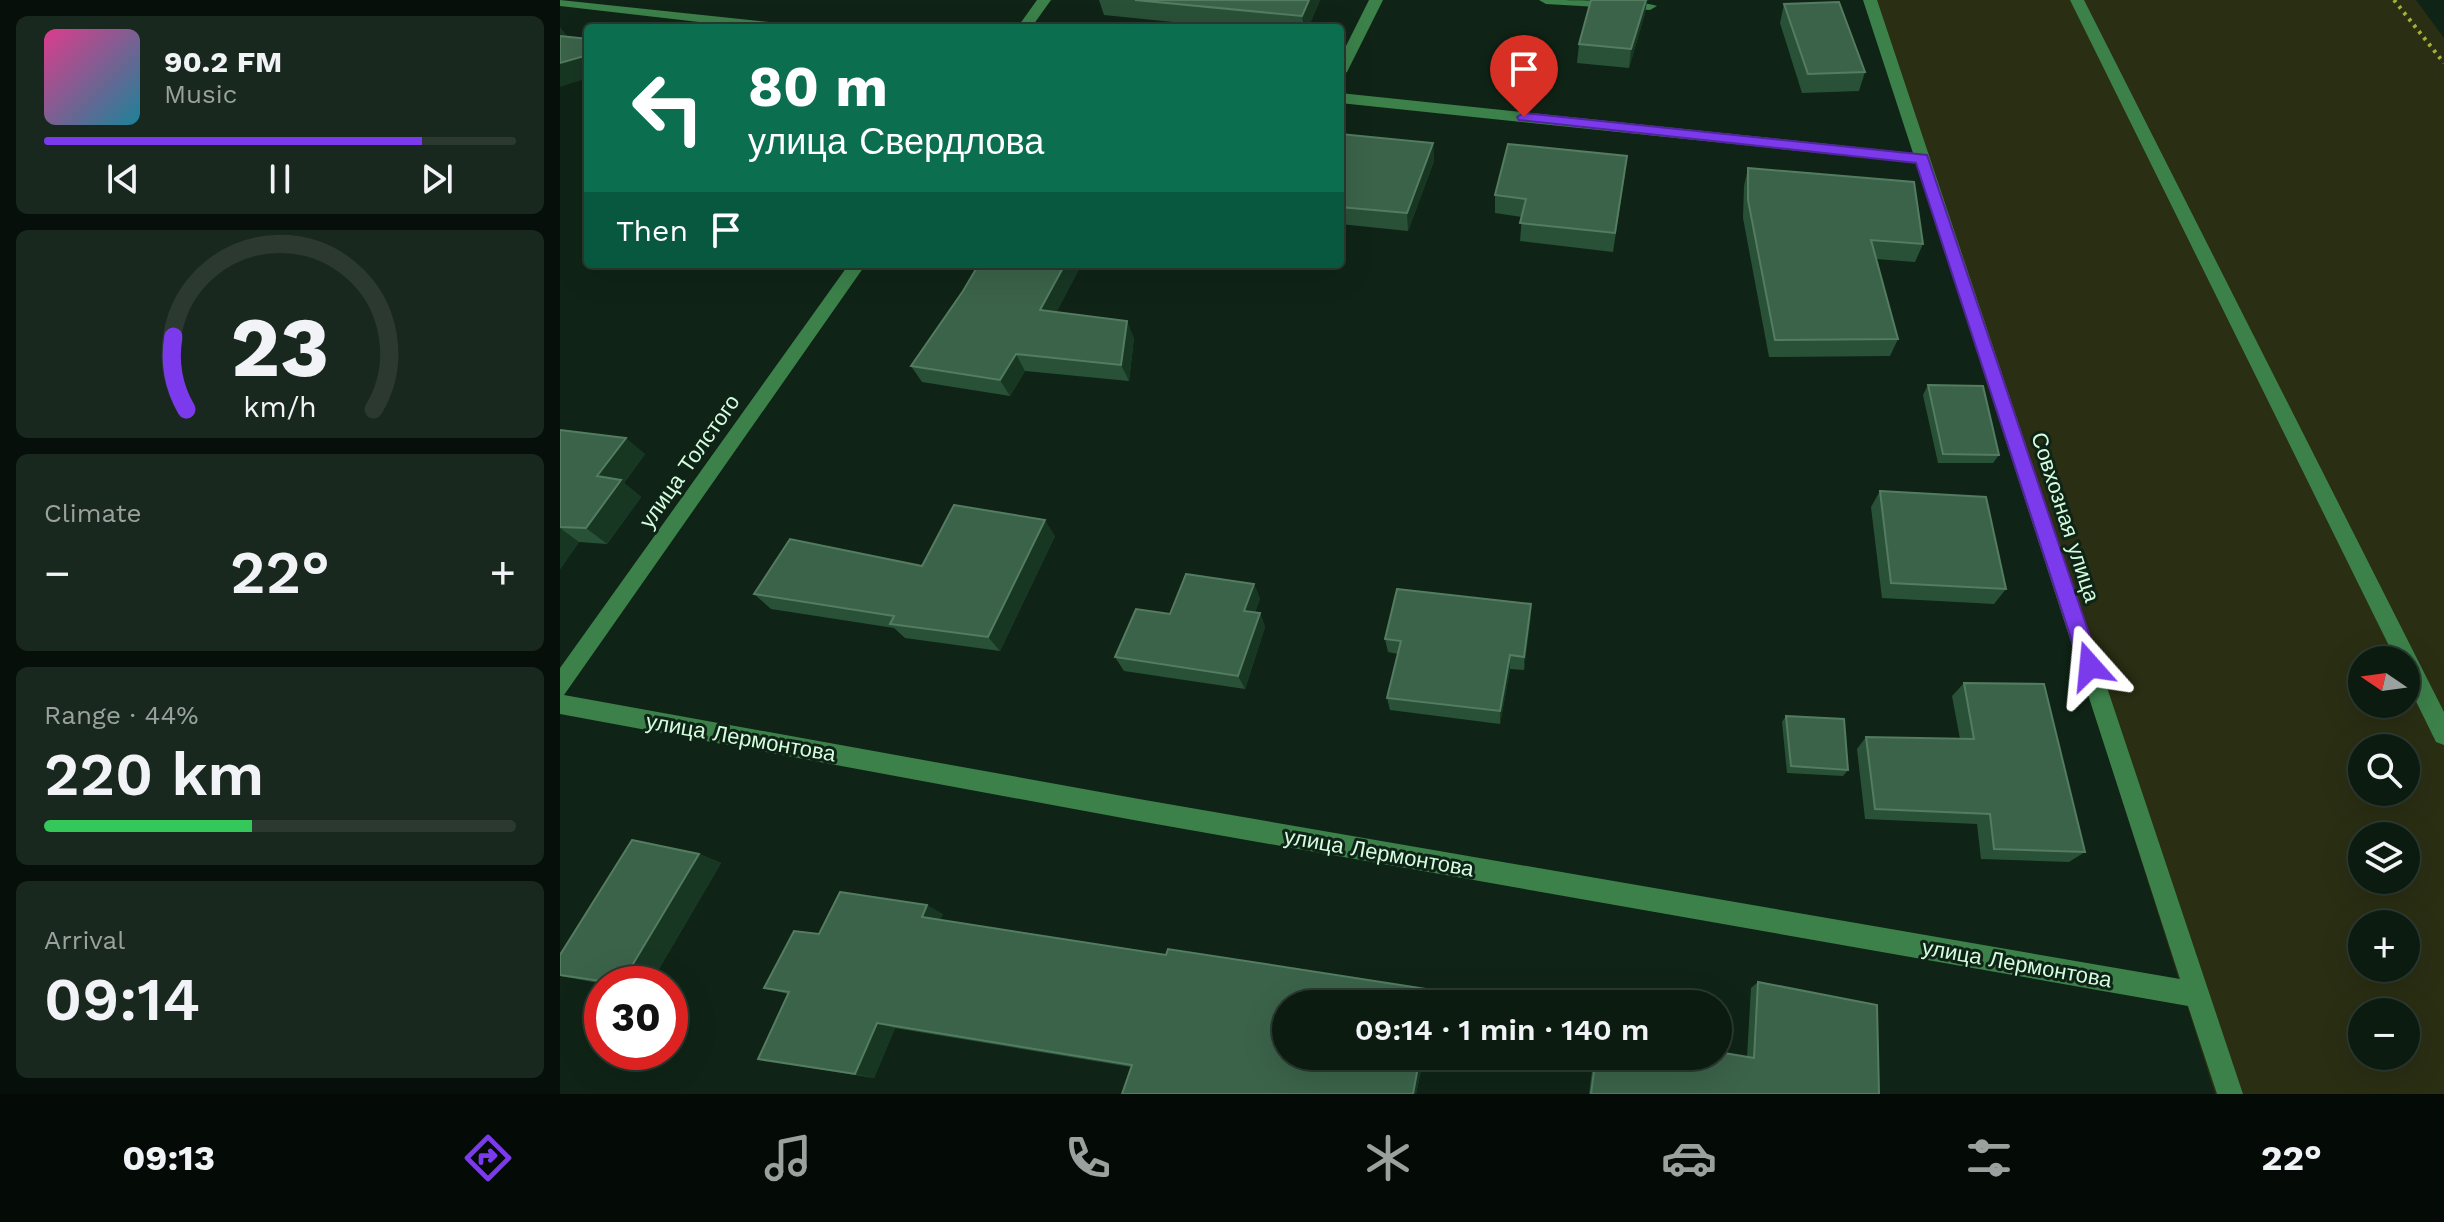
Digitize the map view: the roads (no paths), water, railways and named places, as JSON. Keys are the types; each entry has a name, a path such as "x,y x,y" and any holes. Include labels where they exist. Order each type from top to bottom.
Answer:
{"street":[{"path":"1027,24 1044,0"},
{"path":"1344,64 1376,0"},
{"path":"1546,0 1650,6"},
{"name":"Совхозная улица","path":"1870,0 2230,1094"},
{"path":"2077,0 2444,735"},
{"path":"560,2 620,4 759,24"},
{"path":"1344,98 1922,159"},
{"name":"улица Толстого","path":"560,686 855,268"},
{"name":"улица Лермонтова","path":"560,704 1154,813 2199,995"}]}
